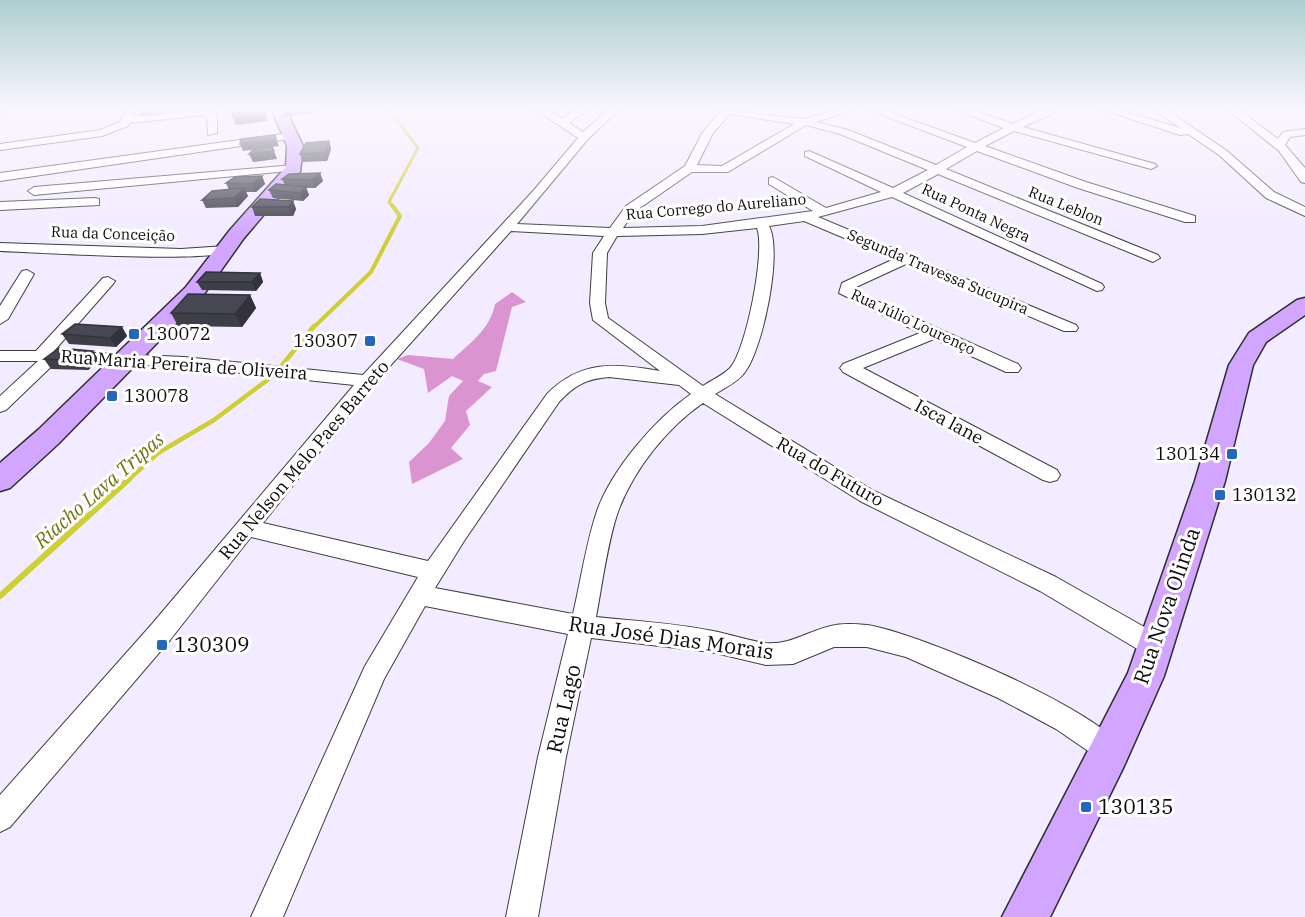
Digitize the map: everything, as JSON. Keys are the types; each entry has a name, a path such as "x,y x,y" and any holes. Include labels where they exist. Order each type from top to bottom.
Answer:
{"main road":[{"path":"0,480 48,437 205,281 226,250 294,168 297,153"},
{"name":"Rua Nova Olinda","path":"1025,917 1110,752 1145,676 1153,645 1210,481 1241,365 1257,338 1305,305"}],"street":[{"path":"33,153 46,155 74,153"},
{"path":"0,177 52,153"},
{"name":"Rua Nelson Melo Paes Barreto","path":"0,817 161,632 368,381 572,153"},
{"path":"613,233 630,209 690,168 698,153"},
{"path":"690,168 719,171 754,153"},
{"name":"Rua Leblon","path":"898,153 1153,258"},
{"name":"Rua Corrego do Aureliano","path":"508,227 613,233 760,223 806,217 893,193 939,170 966,153"},
{"path":"992,153 1190,219"},
{"path":"1103,153 1151,166"},
{"path":"1221,153 1270,195 1305,212"},
{"path":"1288,153 1296,161 1305,179"},
{"name":"Rua Ponta Negra","path":"809,154 1097,287"},
{"path":"27,204 34,191 46,155"},
{"path":"34,191 294,168"},
{"path":"773,181 825,213"},
{"path":"0,206 95,202"},
{"name":"Segunda Travessa Sucupira","path":"806,217 1070,328"},
{"name":"Rua Lago","path":"522,917 552,757 608,510 627,474 694,388 738,370 750,346 766,250 766,236 760,223"},
{"name":"Rua do Futuro","path":"613,233 599,257 601,276 597,310 601,320 694,388 867,496 1048,584 1153,645"},
{"name":"Rua da Conceição","path":"0,247 181,253 226,250"},
{"name":"Rua Júlio Lourenço","path":"905,259 847,286 846,293 1011,368"},
{"path":"0,319 27,274"},
{"path":"0,406 46,356 108,281"},
{"name":"Isca lane","path":"933,333 849,368 1050,475"},
{"name":"Rua Maria Pereira de Oliveira","path":"0,356 125,359 289,370 368,381"},
{"path":"267,917 374,674 433,571 553,398 569,382 583,376 605,373 643,373 694,388"},
{"path":"247,528 433,571"},
{"name":"Rua José Dias Morais","path":"418,595 583,626 711,641 782,655 793,653 832,636 867,636 909,647 1007,689 1065,720 1110,752"}],"shaded area":[{"path":"512,292 526,302 512,307 496,371 484,374 478,381 492,387 466,411 470,425 451,448 463,459 412,484 409,462 429,443 445,421 449,396 463,381 452,376 428,393 424,369 397,359 408,355 453,359 484,328 493,313 495,304"}],"building":[{"path":"320,173 312,180 282,179 289,174"},
{"path":"262,176 252,184 226,183 235,177"},
{"path":"276,184 306,187 300,193 269,190"},
{"path":"244,188 234,198 202,200 212,191"},
{"path":"260,199 293,201 289,207 252,207"},
{"path":"206,272 260,273 252,282 197,282"},
{"path":"188,294 250,295 235,314 171,313"},
{"path":"75,324 122,327 110,338 62,334"},
{"path":"59,348 93,351 82,361 44,359"}],"waterway":[{"name":"Riacho Lava Tripas","path":"393,207 389,202 415,153"},
{"name":"Riacho Lava Tripas","path":"313,328 371,272 400,216 392,205"},
{"name":"Riacho Lava Tripas","path":"127,481 158,453 214,420 274,375 314,326"},
{"name":"Riacho Lava Tripas","path":"0,596 129,479"}],"place":[{"name":"130072","path":"134,334"},
{"name":"130307","path":"370,341"},
{"name":"130078","path":"112,396"},
{"name":"130134","path":"1232,454"},
{"name":"130132","path":"1220,495"},
{"name":"130309","path":"162,645"},
{"name":"130135","path":"1086,807"}]}
